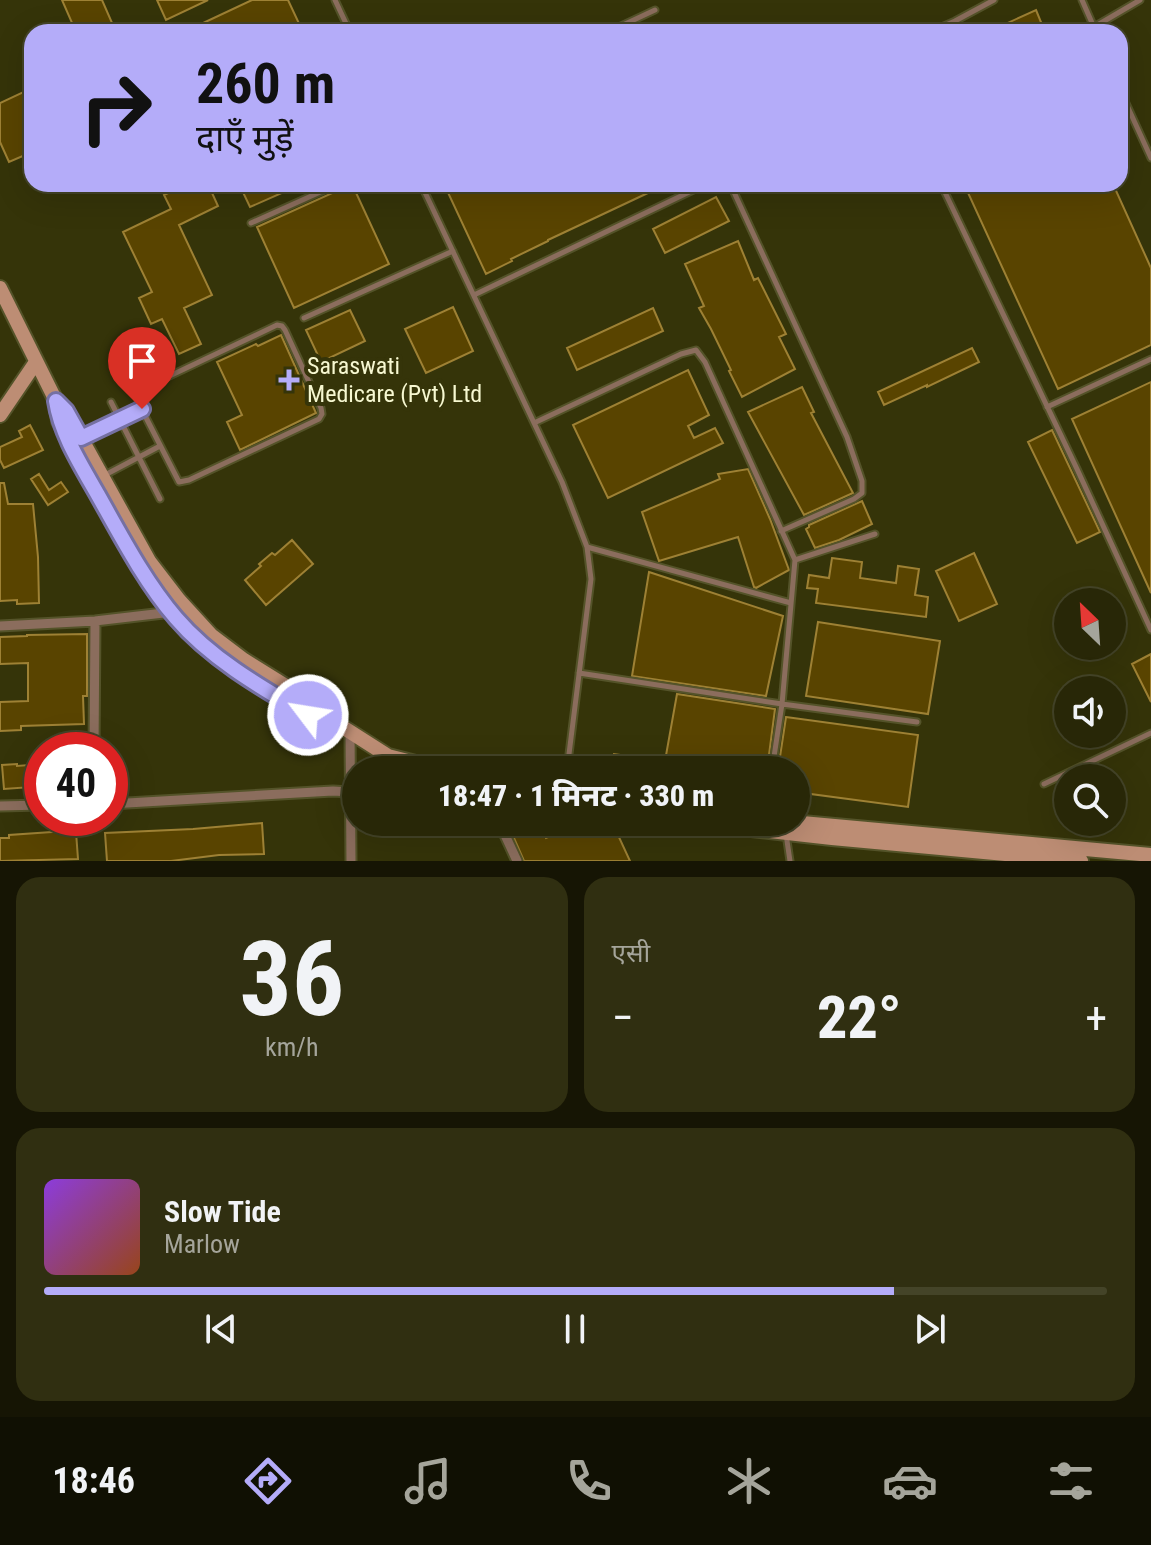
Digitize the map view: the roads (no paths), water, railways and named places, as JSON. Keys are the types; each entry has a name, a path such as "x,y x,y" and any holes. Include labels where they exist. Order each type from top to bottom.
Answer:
{"street":[{"path":"0,288 56,401 66,411 149,561 211,635 244,660 326,711 330,719"},
{"path":"0,415 36,362"},
{"path":"56,401 59,421 83,467 120,534 172,612 203,645 242,673 308,715 330,719 388,756"},
{"path":"0,626 95,621 172,612"},
{"path":"94,732 95,621"},
{"path":"350,732 350,756"},
{"path":"128,803 342,792"},
{"path":"0,806 24,805"},
{"path":"810,828 1151,855"},
{"path":"810,830 947,855 1081,861"},
{"path":"351,836 351,861"},
{"path":"505,836 517,861"}],"lane":[{"path":"335,0 346,24"},
{"path":"948,24 994,0"},
{"path":"1082,0 1093,24"},
{"path":"1103,24 1140,0"},
{"path":"625,24 655,10"},
{"path":"1128,108 1151,158"},
{"path":"251,223 320,192"},
{"path":"425,192 562,482 587,547 591,579 569,756"},
{"path":"474,295 689,192"},
{"path":"734,192 847,437 862,481 862,493 854,499 781,531"},
{"path":"945,192 1151,630"},
{"path":"304,318 453,251"},
{"path":"277,325 282,326 321,408 319,419 184,482 176,478 160,446 138,402 142,389 277,325"},
{"path":"534,423 681,354 696,350 705,362 795,560 774,756"},
{"path":"1047,407 1151,359"},
{"path":"111,402 160,499"},
{"path":"81,438 142,409"},
{"path":"102,476 160,446"},
{"path":"795,560 875,534"},
{"path":"587,547 791,603"},
{"path":"579,673 917,722"},
{"path":"1044,784 1151,733"},
{"path":"789,836 790,861"}],"place":[{"name":"Saraswati Medicare (Pvt) Ltd","path":"289,380"}]}
